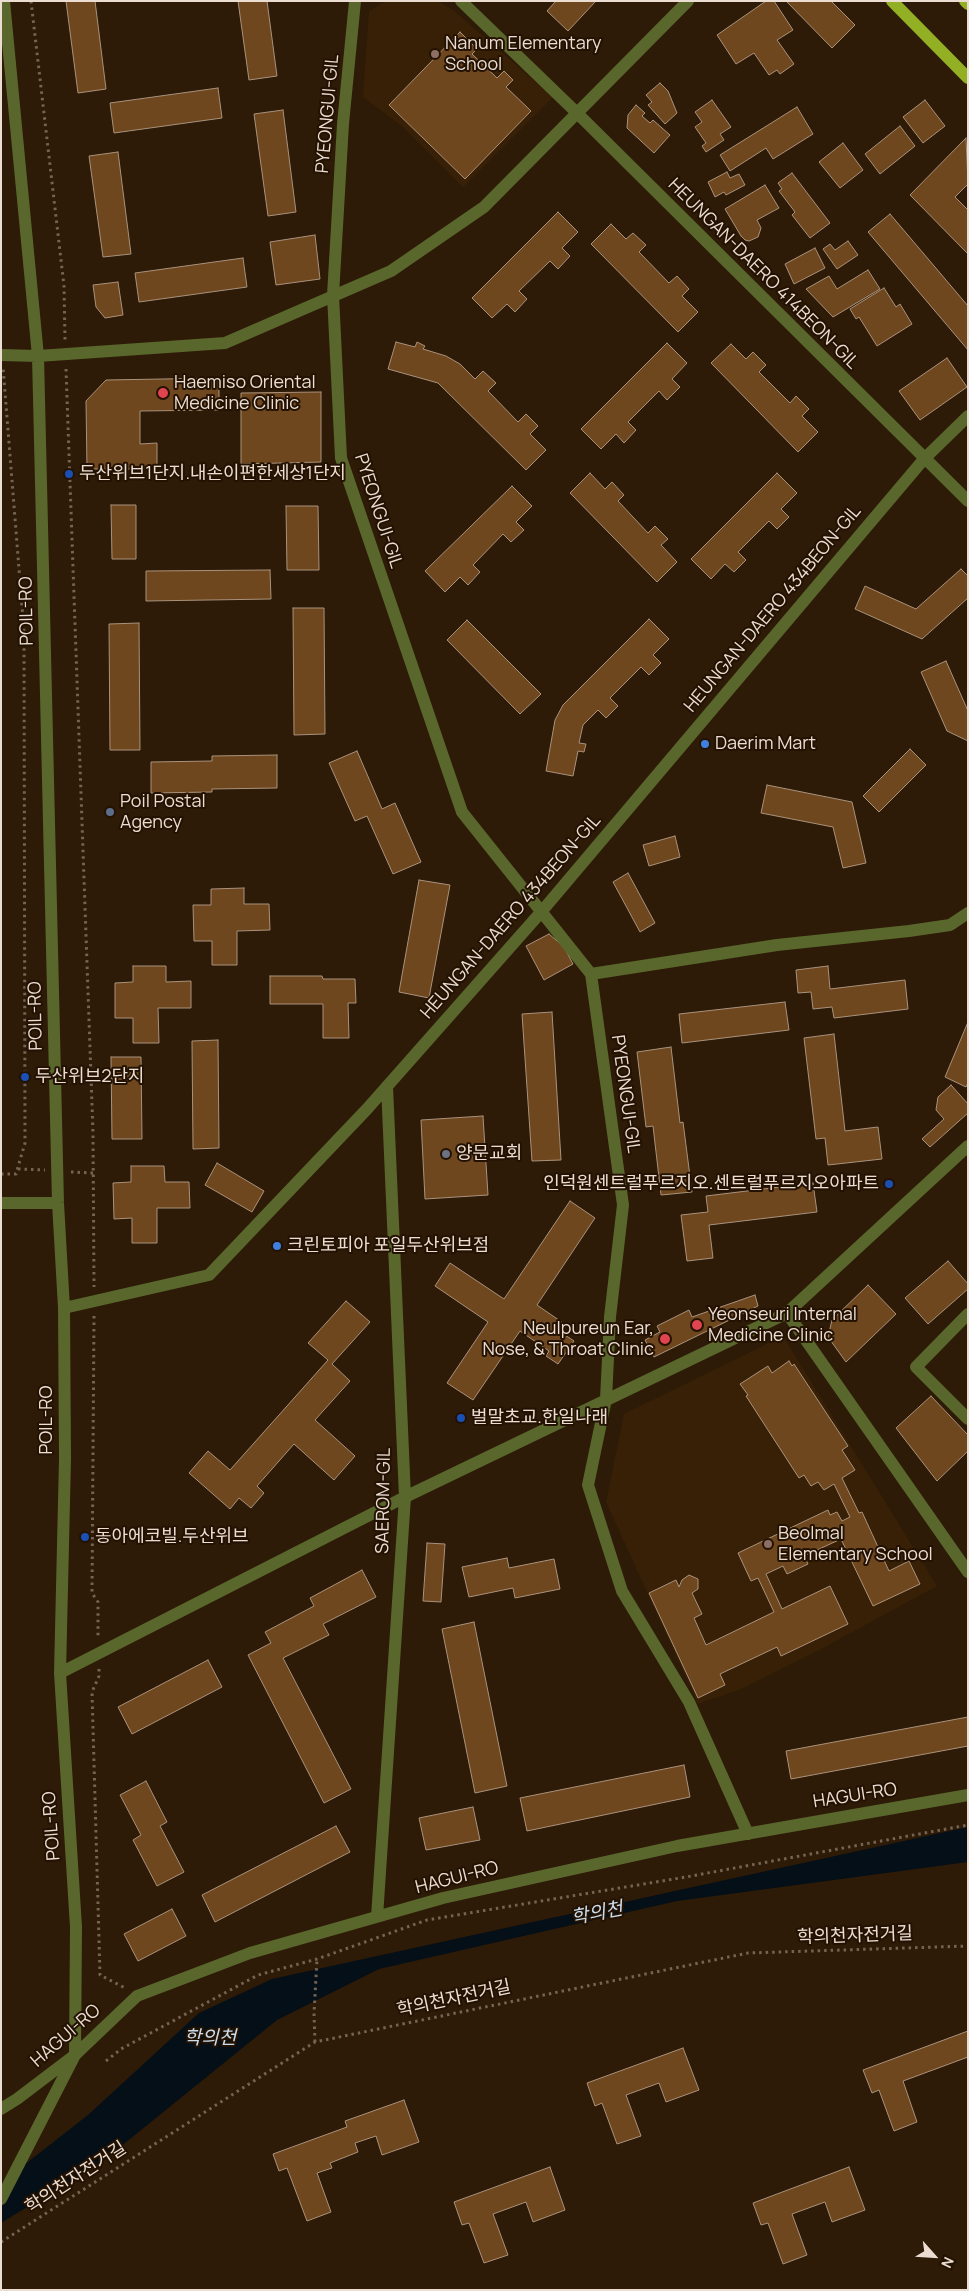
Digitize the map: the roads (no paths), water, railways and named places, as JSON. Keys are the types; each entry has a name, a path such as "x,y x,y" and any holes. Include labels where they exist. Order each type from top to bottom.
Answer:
{"main road":[{"path":"892,1 968,78"},
{"path":"964,1 968,4"}],"street":[{"name":"POIL-RO","path":"1,2199 75,2055 76,1927 60,1673 65,1459 64,1308 58,1203 38,356 4,1"},
{"name":"PYEONGUI-GIL","path":"355,1 343,124 333,295 341,458 462,812 591,974 623,1205 610,1317 606,1399 588,1485 622,1591 689,1702 748,1834"},
{"name":"HEUNGAN-DAERO 414BEON-GIL","path":"461,1 577,113 924,459"},
{"path":"2,355 38,356 225,343 391,271 484,207 688,1"},
{"name":"HEUNGAN-DAERO 434BEON-GIL","path":"64,1308 209,1274 387,1086 542,911 924,459 968,416"},
{"path":"924,459 968,501"},
{"path":"591,974 777,946 950,925 968,913"},
{"name":"SAEROM-GIL","path":"377,1917 405,1497 387,1086"},
{"path":"60,1673 405,1497 787,1313 968,1146"},
{"path":"1,1203 58,1203"},
{"path":"787,1313 968,1572"},
{"path":"968,1314 916,1367 968,1419"},
{"name":"HAGUI-RO","path":"1,2109 75,2055 137,1996 250,1953 472,1892 677,1846 968,1796"}],"water":[{"name":"학의천","path":"968,1827 968,1862 677,1901 379,1969 277,2020 104,2160 1,2223 1,2183 88,2115 199,2013 272,1979"}],"place":[{"name":"Nanum Elementary School","path":"435,54"},
{"name":"Haemiso Oriental Medicine Clinic","path":"163,393"},
{"name":"두산위브1단지.내손이편한세상1단지","path":"69,474"},
{"name":"Daerim Mart","path":"705,744"},
{"name":"Poil Postal Agency","path":"110,812"},
{"name":"두산위브2단지","path":"25,1077"},
{"name":"양문교회","path":"446,1154"},
{"name":"인덕원센트럴푸르지오.센트럴푸르지오아파트","path":"889,1184"},
{"name":"크린토피아 포일두산위브점","path":"277,1246"},
{"name":"Yeonseuri Internal Medicine Clinic","path":"697,1325"},
{"name":"Neulpureun Ear, Nose, & Throat Clinic","path":"665,1339"},
{"name":"벌말초교.한일나래","path":"461,1418"},
{"name":"동아에코빌.두산위브","path":"85,1537"},
{"name":"Beolmal Elementary School","path":"768,1544"}]}
